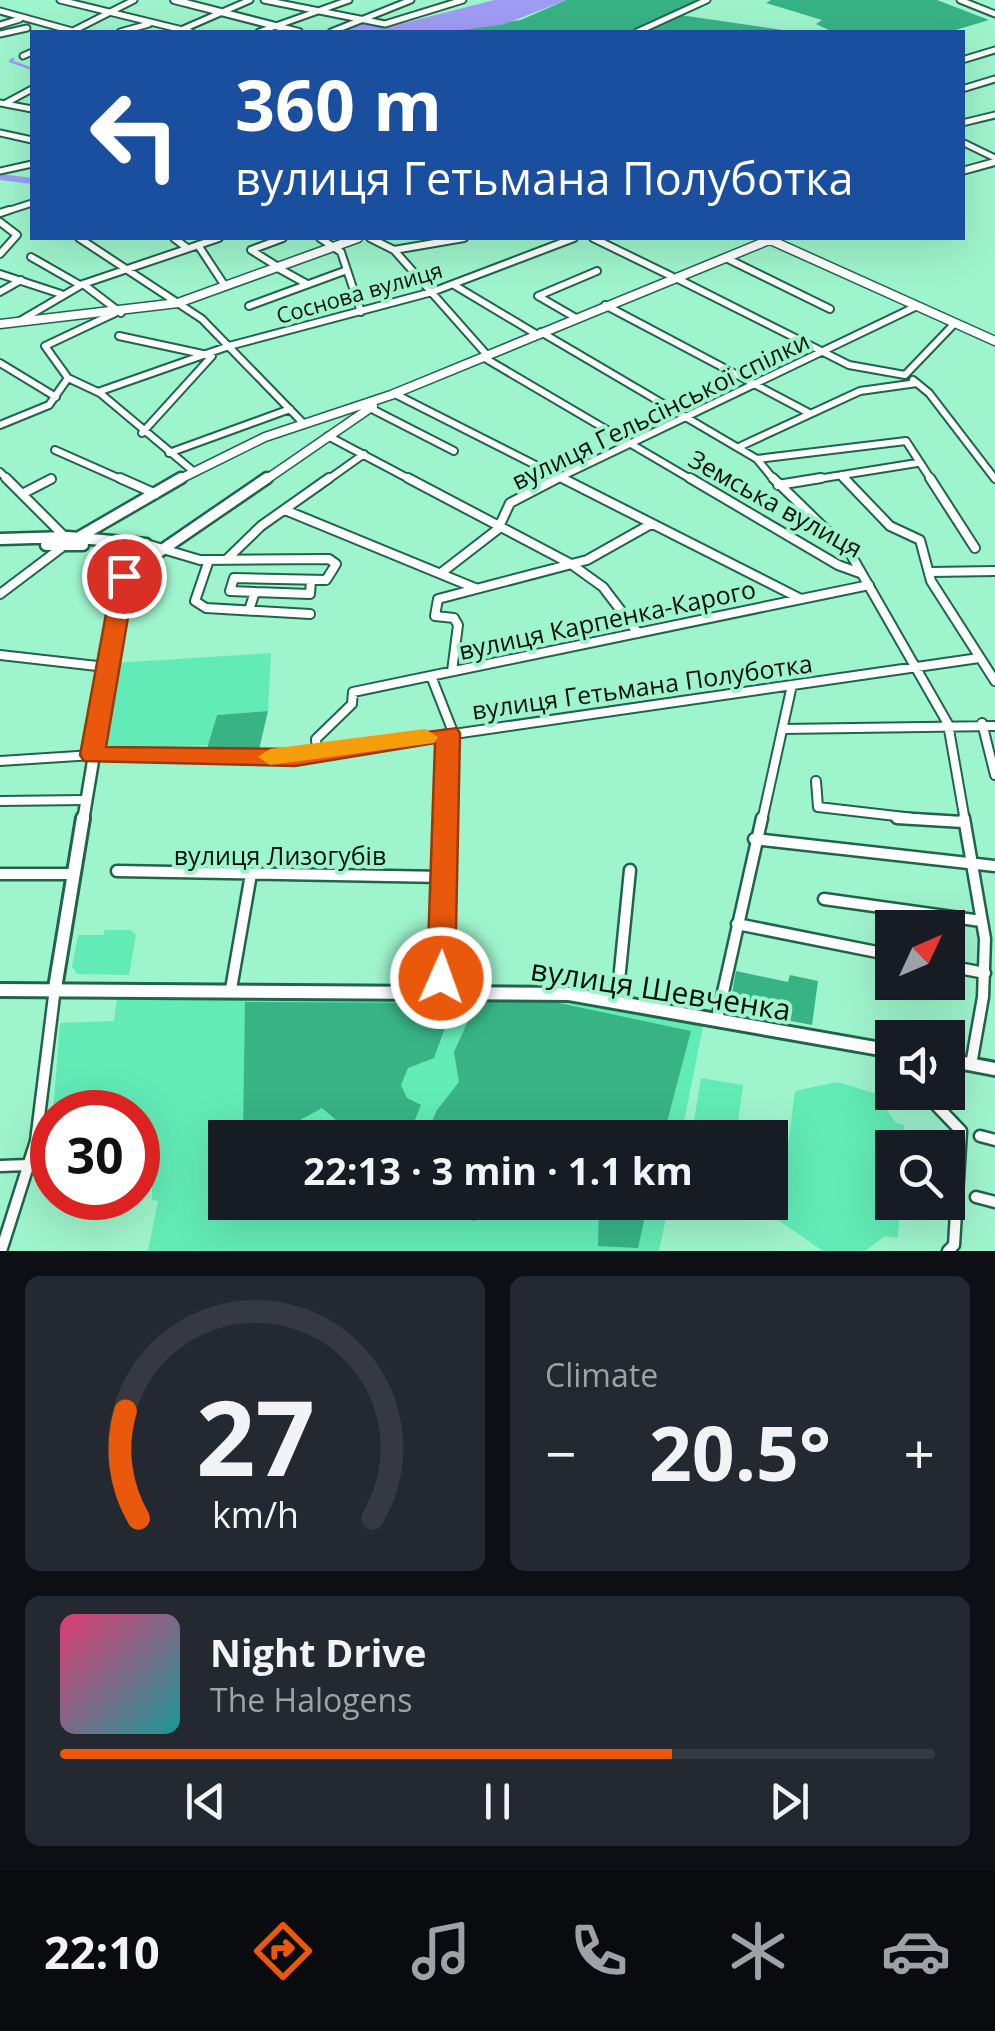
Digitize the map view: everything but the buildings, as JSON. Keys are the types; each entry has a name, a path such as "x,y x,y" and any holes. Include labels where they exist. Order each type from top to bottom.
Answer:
{"main road":[{"path":"174,0 292,30"},
{"path":"965,171 995,163"},
{"path":"0,324 118,313 178,302 352,240"},
{"path":"65,543 111,547 127,555 164,546 361,410 764,240"},
{"path":"673,277 765,240"},
{"path":"773,240 995,339"},
{"path":"773,240 995,339"},
{"path":"65,543 193,472 304,424 361,410 393,394"},
{"path":"0,541 146,550"},
{"path":"124,576 146,550"},
{"path":"55,988 127,555"},
{"name":"вулиця Шевченка","path":"0,990 441,990 569,994 875,1048"},
{"path":"965,1063 995,1069"}],"street":[{"path":"60,0 176,30"},
{"path":"76,30 134,0"},
{"path":"181,30 250,0"},
{"path":"264,0 392,24 464,0"},
{"path":"286,5 296,0"},
{"path":"265,30 349,0"},
{"path":"390,0 426,12"},
{"path":"336,30 411,0"},
{"path":"641,30 707,0"},
{"path":"964,0 995,14"},
{"path":"0,12 66,30"},
{"path":"0,25 24,18"},
{"path":"127,30 153,23"},
{"path":"0,34 27,28"},
{"path":"965,59 995,50"},
{"path":"965,88 995,79"},
{"path":"2,104 30,90"},
{"path":"2,104 30,110"},
{"path":"965,122 995,115"},
{"path":"0,134 30,140"},
{"path":"965,144 995,163"},
{"path":"0,171 30,164"},
{"path":"0,213 30,204"},
{"path":"0,222 17,234 0,254"},
{"path":"82,240 178,302 229,346 304,424"},
{"path":"177,240 187,248"},
{"path":"18,322 81,284 213,240"},
{"path":"278,240 251,250 308,284"},
{"path":"324,240 341,252 361,312"},
{"path":"374,240 394,250 452,240"},
{"name":"Соснова вулиця","path":"98,392 229,346 432,292 569,240"},
{"path":"597,240 865,371 905,375 917,383 995,479"},
{"path":"198,245 226,286"},
{"name":"Земська вулиця","path":"394,250 485,356 838,565 861,573 948,724 991,960 985,973 970,1064"},
{"path":"31,257 48,262 118,313 45,346 68,378 98,392 142,433 193,472"},
{"path":"726,258 830,310"},
{"path":"250,306 347,270"},
{"path":"576,318 538,296 598,271"},
{"path":"0,274 61,294"},
{"path":"0,292 21,280"},
{"path":"454,284 740,446 850,553 861,573"},
{"path":"605,305 809,413"},
{"name":"вулиця Гельсінської спілки","path":"441,573 498,529 497,523 510,503 916,306"},
{"path":"905,375 955,323"},
{"name":"Соснова вулиця","path":"118,336 208,353"},
{"path":"142,433 199,374 212,356 208,353"},
{"path":"0,363 56,397"},
{"path":"0,426 35,414 56,397 68,378"},
{"path":"740,446 860,391 917,383"},
{"path":"393,394 801,599"},
{"path":"169,453 290,409"},
{"path":"361,410 454,451"},
{"path":"328,436 571,564 603,587 638,633"},
{"path":"757,459 906,441 917,464 975,548"},
{"path":"55,450 156,494"},
{"path":"226,560 239,544 364,454"},
{"path":"778,484 917,464"},
{"path":"0,472 65,543 0,594"},
{"path":"841,475 890,526 920,540 931,581 971,637 979,658 995,681"},
{"path":"22,494 51,480"},
{"path":"285,510 478,589"},
{"path":"452,671 458,625 454,618 435,616 438,599 571,564 651,524"},
{"path":"164,546 209,560 318,560 329,563 332,569 330,578 311,581 234,578 230,591 310,594 311,581"},
{"path":"209,560 195,601 206,608 250,607"},
{"path":"930,572 995,571"},
{"name":"вулиця Карпенка-Карого","path":"317,754 316,739 352,704 352,692 869,585"},
{"path":"255,592 249,614 310,614"},
{"path":"0,656 106,668"},
{"name":"вулиця Гетьмана Полуботка","path":"4,760 92,755 317,754 979,658"},
{"path":"431,676 451,733 441,990"},
{"path":"718,1019 754,840 792,684"},
{"path":"783,729 982,723 995,726"},
{"path":"982,723 995,775"},
{"path":"816,780 818,807 902,819 964,822"},
{"path":"0,801 84,800"},
{"path":"754,840 995,866"},
{"path":"616,1001 630,870"},
{"name":"вулиця Лизогубів","path":"117,871 443,877"},
{"path":"0,874 74,874"},
{"path":"231,990 251,874"},
{"path":"824,899 981,921"},
{"path":"737,924 875,952"},
{"path":"965,969 985,973"},
{"path":"1,1251 36,1141 55,988"},
{"path":"941,1110 961,1131 954,1244 948,1251"},
{"path":"980,1136 995,1140"},
{"path":"0,1166 28,1165"},
{"path":"976,1197 995,1202"},
{"path":"0,1203 14,1202"}],"green space":[{"path":"566,0 712,0 680,15 782,30 458,30 521,20"},
{"path":"937,0 989,20 956,30 829,30 816,24 822,20 766,3"},
{"path":"271,653 268,711 217,715 209,745 105,749 114,663"},
{"path":"268,711 258,754 206,752 217,715"},
{"path":"105,930 131,930 136,935 129,975 77,974 72,967 78,935 103,935"},
{"path":"736,971 788,982 790,975 818,981 812,1025 729,1009"},
{"path":"117,998 559,999 703,1026 684,1120 208,1120 208,1220 665,1220 659,1251 148,1251 154,1220 160,1220 160,1090 55,1090 60,1023 114,1021"},
{"path":"477,1001 554,1002 691,1031 667,1120 433,1120 459,1082 454,1052"},
{"path":"245,1002 454,1003 434,1058 408,1068 401,1085 407,1098 421,1105 415,1120 336,1120 322,1108 300,1120 243,1120"},
{"path":"701,1078 743,1085 738,1120 694,1120"},
{"path":"837,1082 874,1093 875,1110 886,1110 896,1123 904,1125 904,1130 875,1130 875,1220 899,1220 898,1238 885,1236 865,1251 823,1251 778,1220 788,1220 788,1144 795,1091"},
{"path":"599,1220 644,1220 638,1248 598,1246"}],"shaded area":[{"path":"494,0 566,0 502,25 461,30 342,30 362,22 393,26"}],"waterway":[{"path":"13,59 10,61 30,68"},
{"path":"0,177 30,181"}],"slow traffic":[{"path":"270,757 295,757 425,737"}],"route":[{"path":"124,576 92,755 295,757 448,733 441,978"}]}
